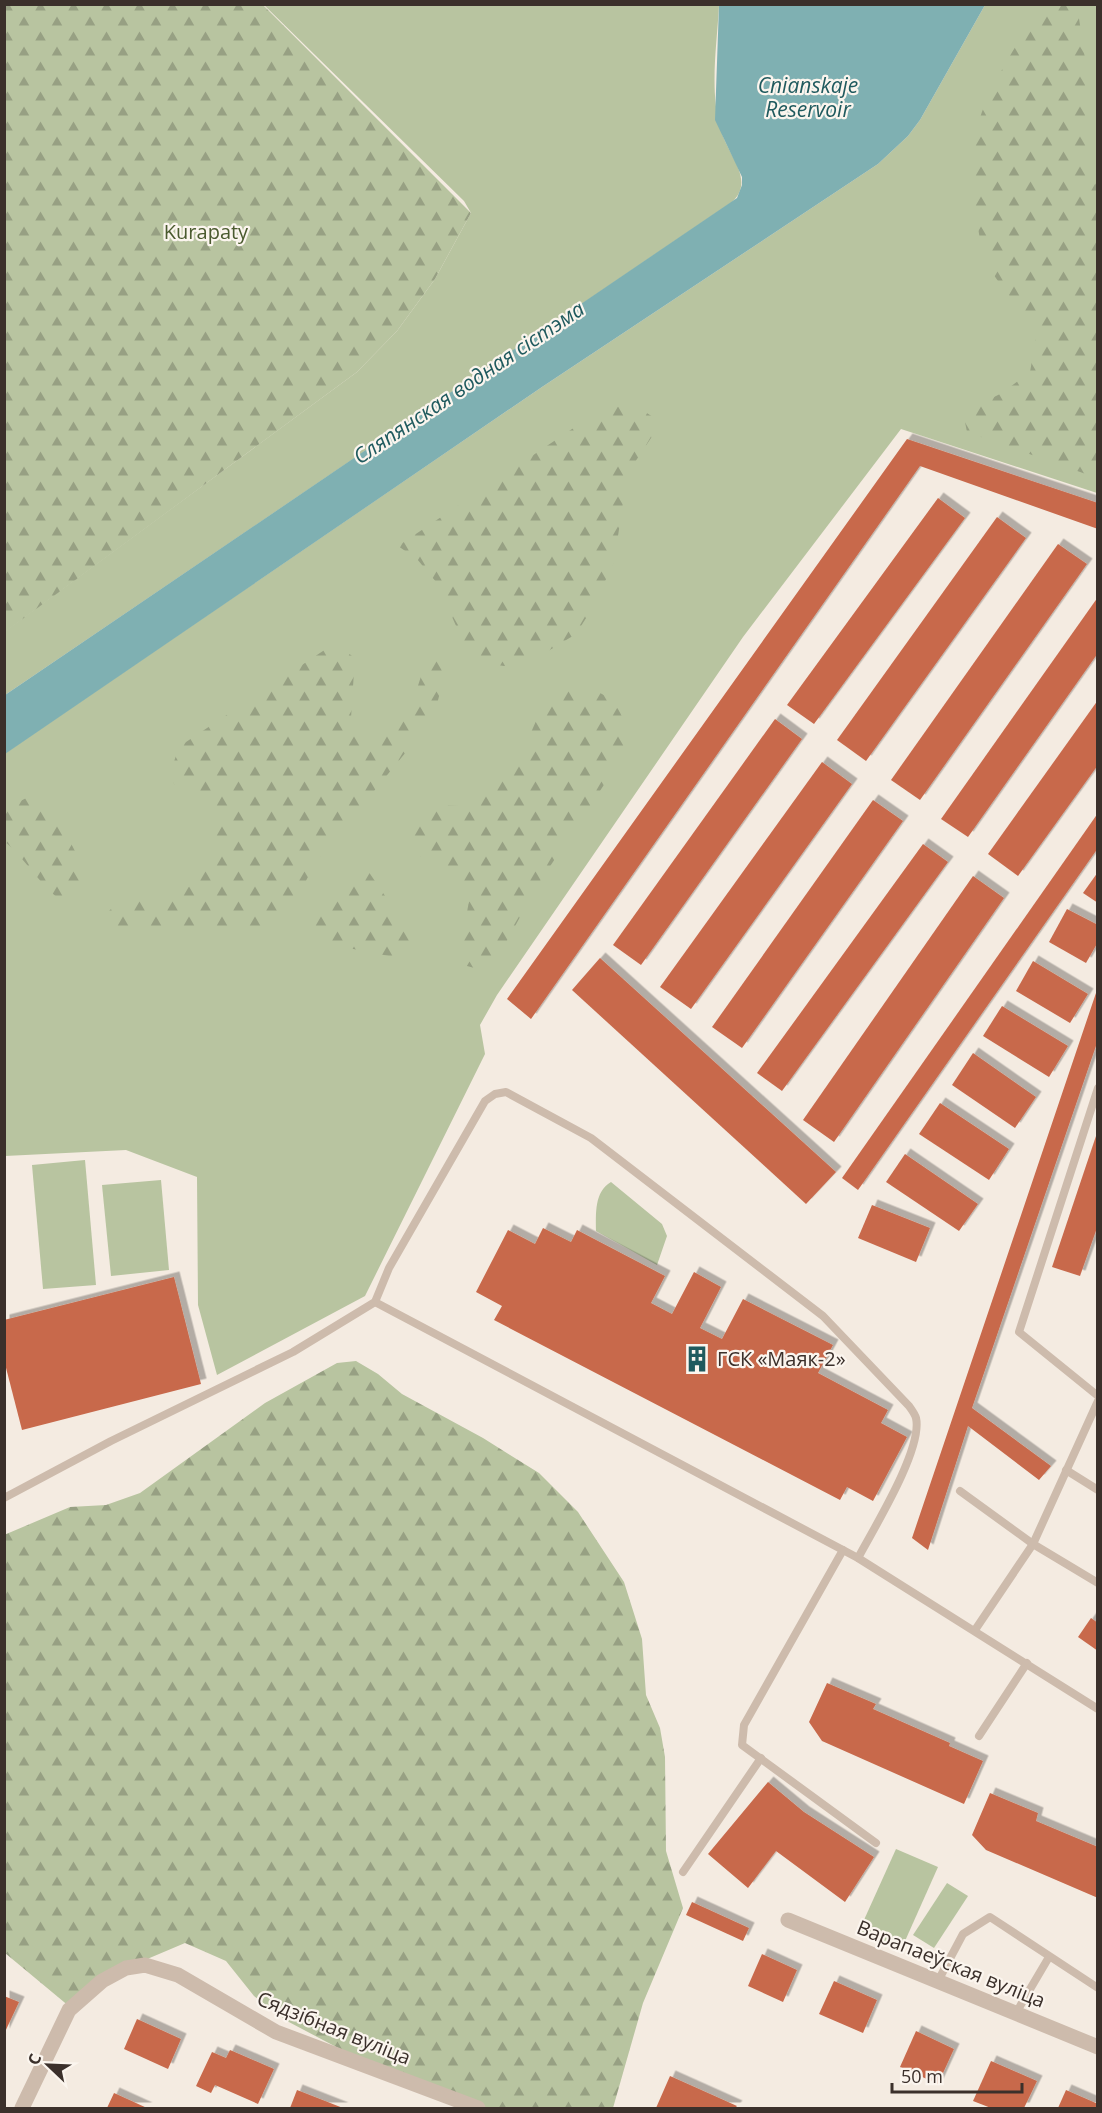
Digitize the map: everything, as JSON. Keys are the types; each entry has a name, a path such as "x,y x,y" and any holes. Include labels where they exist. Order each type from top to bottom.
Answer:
{"street":[{"name":"Варапаеўская вуліца","path":"788,1920 1098,2047"},
{"name":"Сядзібная вуліца","path":"22,2109 69,2010 102,1981 126,1968 145,1965 178,1975 276,2032 478,2109"}],"lane":[{"path":"975,1630 1033,1544 1098,1398 1019,1332 1098,1088"},
{"path":"4,1498 293,1352 375,1302 389,1268 485,1101 495,1094 506,1092 591,1138 823,1316 909,1406 916,1416 916,1434 910,1456 858,1558"},
{"path":"375,1302 858,1558 1098,1709"},
{"path":"1066,1470 1098,1490"},
{"path":"960,1491 1033,1544 1098,1582"},
{"path":"843,1550 744,1725 742,1745 876,1843"},
{"path":"979,1736 1027,1663"},
{"path":"683,1872 761,1758"},
{"path":"938,1981 963,1934 990,1917 1098,1988"},
{"path":"1016,2013 1050,1957"}],"green space":[{"name":"Kurapaty","path":"5,4 263,5 471,213 435,279 397,331 357,372 5,632"},
{"path":"264,5 719,5 715,100 724,139 741,176 739,194 732,202 5,695 4,632 357,372 397,331 435,279 471,213 464,201"},
{"path":"985,5 1097,5 1097,493 901,429 743,637 497,995 480,1025 485,1054 365,1296 217,1375 198,1305 197,1177 126,1150 5,1156 4,754 542,387 878,164 908,136 920,120"},
{"path":"1073,5 1078,12 1085,58 1086,165 1097,187 1097,478 967,432 965,422 974,407 1002,393 1030,372 1037,332 1002,287 983,253 972,184 972,155 977,129 996,81 1040,6"},
{"path":"636,406 653,417 653,435 635,462 625,490 614,562 593,607 576,634 535,659 504,666 471,661 461,651 457,628 437,583 417,559 398,546 572,429 609,407"},
{"path":"341,647 352,656 354,671 351,718 360,731 377,732 399,722 412,702 426,662 436,660 446,670 433,719 316,862 286,918 272,926 129,931 108,920 108,912 115,905 163,897 191,886 209,863 216,832 216,817 208,800 185,793 174,783 172,769 180,746 326,649"},
{"path":"577,686 600,693 615,705 621,713 629,747 537,886 496,961 482,970 467,966 460,951 469,901 466,882 426,861 410,843 408,832 414,820 427,805 459,806 485,793 518,762 540,712 557,690"},
{"path":"34,794 43,797 81,864 85,883 83,890 66,902 51,892 5,842 5,809"},
{"path":"364,865 396,912 417,931 414,948 404,956 399,958 323,943 313,938 308,931 330,897 359,867"},
{"path":"85,1160 96,1285 43,1289 32,1165"},
{"path":"161,1180 169,1270 111,1276 102,1185"},
{"path":"611,1182 662,1224 667,1236 657,1265 596,1231 599,1197 605,1186"},
{"path":"356,1361 378,1374 402,1394 483,1438 539,1473 578,1512 624,1582 642,1639 646,1695 660,1728 665,1757 666,1851 683,1908 643,2003 613,2108 479,2108 376,2068 287,2021 254,1996 226,1961 185,1943 126,1968 70,2007 5,1953 4,1535 70,1507 106,1505 140,1493 265,1403 337,1363"},
{"path":"896,1849 938,1867 901,1950 859,1931"},
{"path":"947,1883 968,1896 934,1948 913,1935"}],"water":[{"name":"Cnianskaje Reservoir","path":"719,5 985,5 920,120 908,136 878,164 542,387 5,754 5,695 737,198 742,185 742,177 715,120"}],"building":[{"path":"907,439 1098,503 1098,529 920,466 531,1019 507,999"},
{"path":"938,498 965,518 814,724 787,705"},
{"path":"997,517 1026,538 866,761 837,740"},
{"path":"1058,544 1087,564 920,800 891,780"},
{"path":"1098,597 1098,653 968,837 941,819"},
{"path":"1098,700 1098,765 1018,876 988,854"},
{"path":"775,719 802,739 641,965 613,945"},
{"path":"822,762 852,784 691,1009 660,987"},
{"path":"873,800 903,821 742,1048 712,1027"},
{"path":"1098,813 1098,848 858,1190 842,1178"},
{"path":"923,844 948,862 782,1091 757,1073"},
{"path":"1098,872 1098,903 1083,893"},
{"path":"973,876 1004,898 834,1142 803,1120"},
{"path":"1067,909 1098,925 1098,942 1086,963 1049,942"},
{"path":"600,958 836,1172 806,1204 572,990"},
{"path":"1033,961 1088,994 1070,1023 1016,991"},
{"path":"1097,990 1098,1040 972,1408 1051,1466 1039,1480 968,1426 928,1550 912,1538"},
{"path":"1002,1006 1068,1046 1049,1077 983,1036"},
{"path":"973,1053 1036,1097 1015,1128 952,1085"},
{"path":"940,1103 1009,1149 989,1180 919,1134"},
{"path":"1097,1133 1098,1225 1080,1276 1052,1267"},
{"path":"905,1154 978,1204 959,1231 886,1182"},
{"path":"872,1205 930,1228 916,1262 858,1238"},
{"name":"ГСК «Маяк-2»","path":"543,1228 571,1242 577,1230 665,1276 651,1303 672,1314 694,1272 721,1287 700,1328 722,1339 743,1299 833,1345 818,1373 888,1410 881,1423 907,1437 873,1501 847,1487 840,1500 494,1320 502,1306 476,1292 508,1230 535,1244"},
{"path":"174,1277 201,1384 22,1430 4,1360 4,1320"},
{"path":"1091,1618 1098,1623 1098,1651 1078,1637"},
{"path":"827,1683 876,1704 873,1709 950,1743 949,1746 983,1761 964,1804 822,1741 809,1722"},
{"path":"768,1782 804,1812 874,1857 845,1902 776,1851 748,1888 708,1854"},
{"path":"990,1793 1038,1813 1036,1821 1098,1847 1098,1898 986,1850 972,1835"},
{"path":"692,1902 749,1928 743,1941 686,1915"},
{"path":"762,1954 797,1970 783,2002 748,1986"},
{"path":"834,1981 877,2000 863,2033 819,2014"},
{"path":"4,1996 19,2002 4,2034"},
{"path":"137,2019 181,2039 168,2069 124,2049"},
{"path":"916,2031 954,2049 938,2084 900,2067"},
{"path":"230,2050 274,2069 258,2104 215,2085 211,2093 196,2086 212,2052 226,2058"},
{"path":"991,2061 1037,2081 1024,2108 991,2108 973,2101"},
{"path":"670,2076 737,2106 735,2108 656,2108"},
{"path":"297,2090 343,2108 290,2108"},
{"path":"1066,2090 1098,2104 1098,2108 1058,2108"},
{"path":"114,2093 147,2108 107,2108"}],"place":[{"name":"ГСК «Маяк-2»","path":"697,1359"}],"water label":[{"name":"Сляпянская водная сістэма","path":"469,383"}]}
